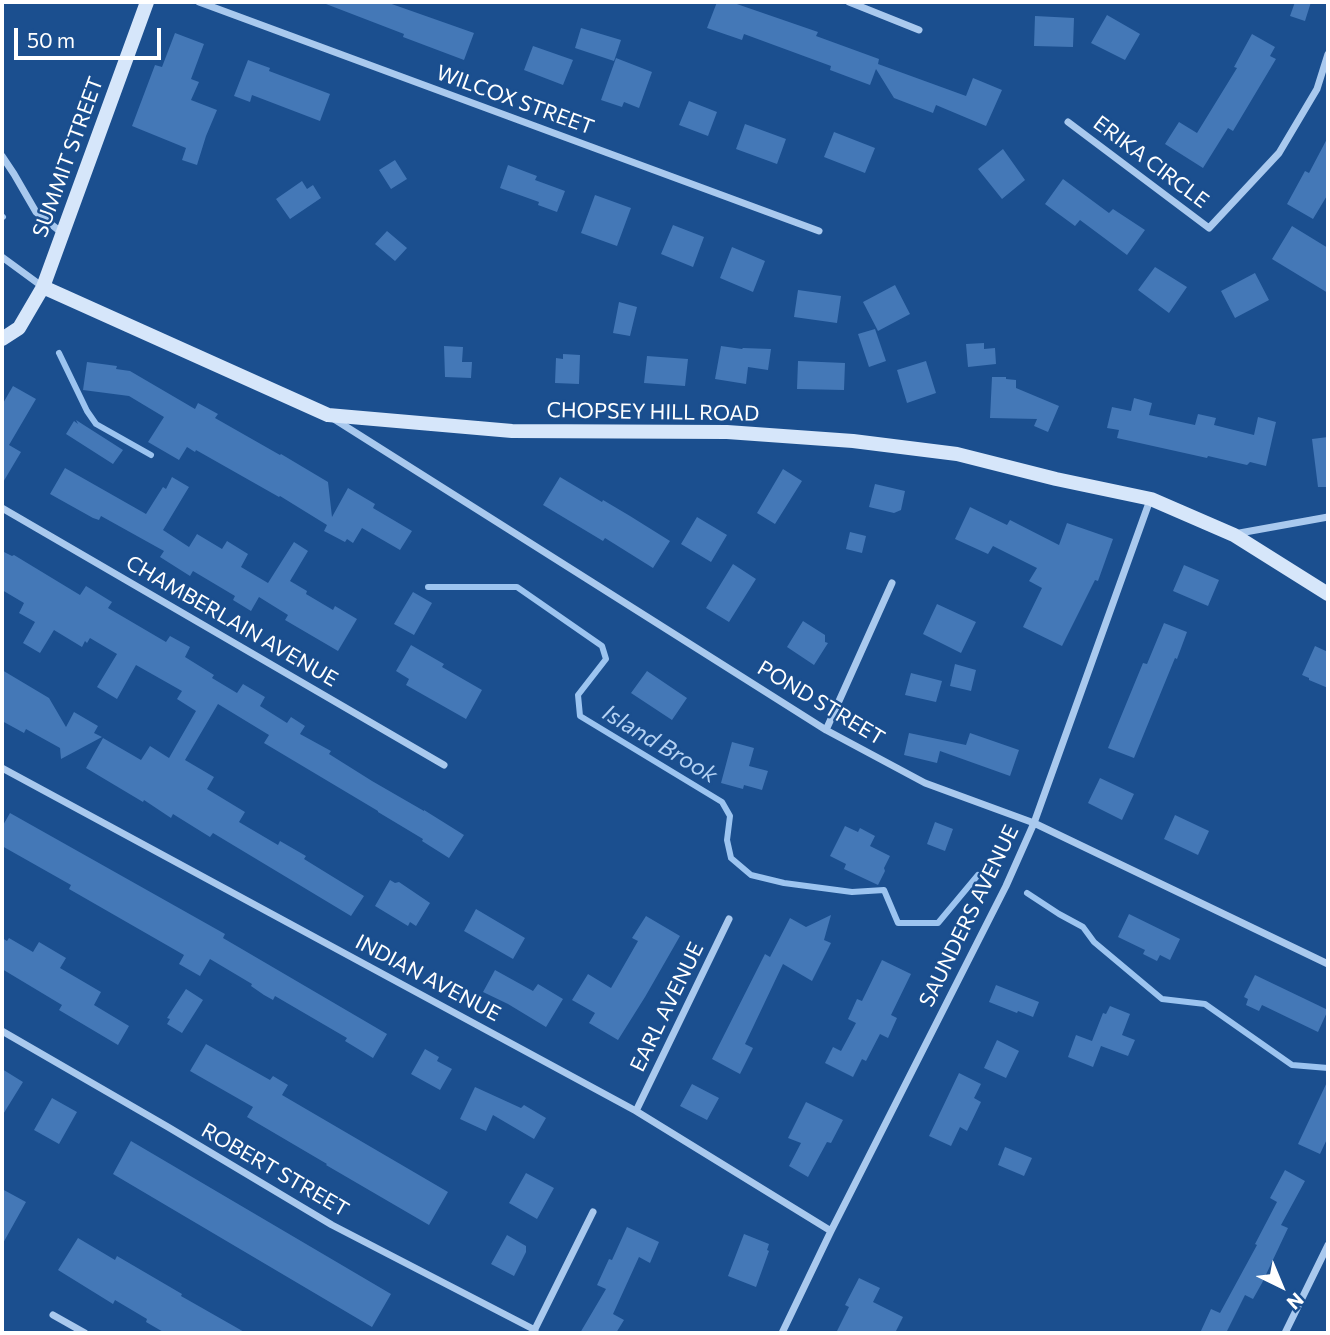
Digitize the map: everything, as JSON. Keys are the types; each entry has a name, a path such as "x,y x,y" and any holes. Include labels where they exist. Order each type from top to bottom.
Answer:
{"street":[{"name":"SUMMIT STREET","path":"43,287 147,2"},
{"name":"WILCOX STREET","path":"200,2 819,231"},
{"path":"849,2 919,30"},
{"name":"ERIKA CIRCLE","path":"1068,122 1209,228 1279,153 1317,89 1328,54"},
{"path":"2,156 36,212 62,233"},
{"path":"2,257 43,287 19,328 2,339"},
{"name":"CHOPSEY HILL ROAD","path":"43,287 328,415 512,431 727,432 853,441 957,454 1151,499 1234,535 1328,594"},
{"name":"POND STREET","path":"328,415 826,730 925,783 1034,823 1328,964"},
{"name":"SAUNDERS AVENUE","path":"782,1333 1006,886 1034,823 1151,499"},
{"name":"CHAMBERLAIN AVENUE","path":"2,508 444,765"},
{"path":"1234,535 1328,517"},
{"path":"826,730 892,583"},
{"name":"INDIAN AVENUE","path":"2,768 636,1111 831,1231"},
{"name":"EARL AVENUE","path":"636,1111 729,919"},
{"name":"ROBERT STREET","path":"2,1031 332,1224 534,1331"},
{"path":"534,1331 593,1212"},
{"path":"1285,1333 1328,1245"},
{"path":"53,1315 85,1333"}],"building":[{"path":"386,2 474,33 464,60 403,37 404,34 326,4"},
{"path":"717,2 731,2 818,32 816,36 879,59 878,64 966,96 973,78 1002,90 986,126 936,105 933,113 894,98 876,69 870,85 830,70 831,66 744,34 742,40 707,28"},
{"path":"1295,2 1311,2 1305,21 1290,16"},
{"path":"1107,15 1140,34 1125,60 1091,43"},
{"path":"1035,16 1074,18 1073,47 1034,46"},
{"path":"581,28 621,40 614,61 575,48"},
{"path":"175,33 204,44 191,79 199,82 191,100 217,110 197,165 182,160 186,148 132,126 155,65 162,67"},
{"path":"1252,34 1275,47 1270,56 1276,59 1233,131 1228,128 1203,168 1165,144 1179,122 1197,133 1237,68 1234,67"},
{"path":"533,46 573,60 563,85 524,70"},
{"path":"616,58 652,72 639,108 624,102 622,107 601,100"},
{"path":"248,60 270,68 269,71 330,94 320,121 252,95 250,102 234,96"},
{"path":"689,101 717,112 708,136 679,125"},
{"path":"745,124 786,139 777,164 736,149"},
{"path":"834,132 875,148 865,173 824,157"},
{"path":"1328,137 1328,194 1313,219 1287,204 1305,171 1309,173"},
{"path":"1003,149 1025,180 1002,199 978,169"},
{"path":"395,160 407,179 391,189 379,170"},
{"path":"508,165 537,176 535,180 565,191 557,212 538,205 539,202 500,188"},
{"path":"1063,179 1109,213 1113,209 1145,230 1127,255 1080,220 1075,226 1045,204"},
{"path":"302,181 307,189 313,185 321,198 290,219 276,199"},
{"path":"595,195 631,208 617,246 581,233"},
{"path":"673,225 704,237 693,267 661,254"},
{"path":"1292,226 1328,248 1328,293 1272,259"},
{"path":"387,231 407,248 395,261 375,244"},
{"path":"732,247 765,261 753,292 720,278"},
{"path":"1155,267 1187,287 1169,313 1138,290"},
{"path":"1255,273 1269,300 1235,318 1221,291"},
{"path":"895,285 910,314 878,331 863,302"},
{"path":"798,290 841,296 837,323 794,317"},
{"path":"619,302 637,307 630,336 613,333"},
{"path":"875,329 886,361 869,367 858,334"},
{"path":"984,343 984,349 995,348 996,364 968,367 966,344"},
{"path":"444,346 463,347 462,362 472,362 471,378 445,377"},
{"path":"721,346 771,349 768,370 748,367 746,384 715,379"},
{"path":"563,354 580,355 579,384 555,383 556,358 563,359"},
{"path":"647,356 688,359 685,386 644,383"},
{"path":"798,361 845,363 844,390 797,389"},
{"path":"926,361 936,393 907,403 897,370"},
{"path":"87,362 117,366 116,369 130,371 195,409 198,403 218,414 215,418 328,482 332,517 348,488 375,504 373,508 412,531 400,550 362,528 353,543 347,539 345,542 324,531 327,525 196,450 195,452 187,447 179,460 148,442 164,417 129,396 83,390"},
{"path":"992,377 1016,380 1016,388 1059,406 1048,432 1034,426 1037,419 990,418"},
{"path":"13,386 36,399 9,445 21,452 2,484 2,405"},
{"path":"1134,398 1152,403 1149,415 1195,425 1198,414 1216,418 1214,425 1254,435 1258,417 1276,422 1266,466 1250,462 1247,465 1208,456 1207,458 1117,438 1119,430 1107,428 1112,407 1131,411"},
{"path":"76,420 123,450 113,464 66,434 74,421 78,424"},
{"path":"1328,437 1328,487 1318,487 1312,439"},
{"path":"65,468 146,514 172,477 189,487 163,530 189,547 197,534 222,549 227,541 248,554 241,567 268,583 294,542 308,551 290,581 333,610 335,606 357,619 338,651 285,620 288,615 259,597 251,611 233,600 235,596 193,571 190,576 160,557 164,551 101,516 99,520 93,518 50,494"},
{"path":"783,469 802,481 775,524 757,513"},
{"path":"560,477 670,541 653,568 605,538 603,541 543,505"},
{"path":"875,484 905,491 901,510 894,513 869,507"},
{"path":"970,507 1007,525 1010,520 1059,545 1067,523 1113,539 1098,581 1095,580 1062,646 1023,627 1042,588 1029,581 1037,568 993,546 988,554 955,539"},
{"path":"697,517 727,535 711,562 681,544"},
{"path":"850,532 866,536 862,553 846,549"},
{"path":"2,551 14,555 80,595 86,586 112,602 108,608 166,642 170,636 190,647 185,657 214,675 212,678 237,693 243,684 265,697 260,706 287,723 291,717 305,726 300,734 331,751 329,754 372,781 464,835 449,858 378,811 264,743 269,735 218,704 185,760 214,777 207,789 245,812 239,822 278,845 280,841 306,856 304,859 364,896 351,916 213,833 210,837 173,814 171,818 86,768 103,738 141,760 150,746 169,758 196,711 177,699 182,691 136,665 117,699 97,687 117,654 90,638 82,647 54,630 40,653 23,643 35,622 19,613 24,603 2,590"},
{"path":"733,564 756,579 729,622 706,608"},
{"path":"1184,565 1219,580 1208,606 1173,591"},
{"path":"413,592 432,603 414,635 394,624"},
{"path":"937,604 976,622 961,653 923,634"},
{"path":"803,621 825,635 825,642 828,643 814,665 787,647"},
{"path":"1164,623 1187,632 1134,758 1108,748 1143,663 1147,664"},
{"path":"411,645 482,690 466,719 406,685 409,679 396,671"},
{"path":"1315,646 1328,652 1328,688 1302,675"},
{"path":"955,664 976,670 971,691 950,686"},
{"path":"2,670 49,698 66,727 74,712 98,726 94,733 102,737 61,759 60,748 26,729 24,733 2,721"},
{"path":"647,671 687,698 672,720 631,693"},
{"path":"911,673 942,681 936,702 905,695"},
{"path":"909,733 966,745 970,733 1019,750 1010,776 940,751 937,763 904,755"},
{"path":"732,742 754,748 749,766 768,771 762,790 744,785 743,789 721,783"},
{"path":"1100,778 1134,794 1122,820 1088,803"},
{"path":"10,813 225,934 223,938 387,1034 373,1058 345,1041 347,1038 275,996 273,1000 264,995 251,986 252,984 210,959 200,976 179,964 184,955 69,889 71,885 2,846 2,827"},
{"path":"1175,815 1209,831 1198,855 1164,839"},
{"path":"935,822 953,829 945,851 927,844"},
{"path":"845,826 858,832 860,828 875,836 870,846 890,856 878,885 844,869 846,864 830,856"},
{"path":"390,880 399,882 430,903 416,926 410,922 408,926 375,906"},
{"path":"476,909 525,938 513,959 464,931"},
{"path":"1129,914 1180,939 1170,960 1160,955 1157,961 1143,954 1145,950 1118,937"},
{"path":"831,915 824,940 831,943 812,981 783,964 745,1044 753,1048 740,1074 712,1059 765,954 770,957 790,918 806,927"},
{"path":"646,916 680,936 618,1040 589,1023 595,1013 572,1000 588,974 611,988 638,941 632,938"},
{"path":"2,938 7,941 9,938 33,952 39,942 66,958 60,968 101,992 94,1005 129,1026 118,1045 59,1010 62,1005 2,969"},
{"path":"882,960 911,974 891,1015 897,1018 888,1038 880,1034 866,1061 862,1059 853,1077 825,1063 833,1047 841,1051 856,1023 848,1019 857,999 862,1001"},
{"path":"495,970 533,991 538,984 563,999 546,1027 483,992"},
{"path":"1255,975 1328,1010 1318,1032 1262,1005 1259,1011 1246,1005 1248,999 1244,997"},
{"path":"996,985 1039,1002 1033,1017 989,1002"},
{"path":"186,989 203,1000 182,1033 167,1024 170,1019 167,1018"},
{"path":"1110,1006 1130,1014 1122,1035 1135,1040 1128,1056 1101,1046 1093,1067 1068,1057 1076,1035 1092,1041 1103,1013 1106,1014"},
{"path":"997,1040 1019,1051 1006,1078 984,1068"},
{"path":"206,1044 270,1080 273,1076 288,1085 282,1095 448,1192 429,1225 247,1117 253,1107 190,1071"},
{"path":"425,1049 439,1057 437,1061 452,1069 440,1090 411,1074"},
{"path":"2,1069 23,1082 2,1116"},
{"path":"959,1073 981,1084 974,1098 981,1102 967,1131 960,1127 951,1146 929,1136"},
{"path":"1328,1080 1328,1137 1320,1154 1298,1144"},
{"path":"692,1084 719,1098 707,1120 680,1106"},
{"path":"475,1087 521,1108 524,1105 546,1118 534,1139 493,1115 486,1131 460,1119"},
{"path":"52,1098 77,1112 59,1144 34,1130"},
{"path":"806,1102 843,1120 831,1143 827,1142 808,1177 789,1166 801,1143 788,1138"},
{"path":"131,1141 391,1294 372,1327 113,1174"},
{"path":"1005,1147 1032,1158 1024,1176 998,1165"},
{"path":"1285,1170 1305,1181 1281,1225 1288,1228 1262,1283 1253,1299 1245,1295 1226,1333 1200,1333 1211,1309 1220,1313 1257,1245 1255,1244 1277,1202 1270,1198"},
{"path":"526,1173 554,1188 537,1219 509,1203"},
{"path":"2,1189 26,1202 2,1245"},
{"path":"627,1227 659,1242 650,1263 639,1257 613,1314 624,1320 616,1333 580,1333 606,1289 597,1285"},
{"path":"744,1234 769,1244 756,1287 728,1276"},
{"path":"507,1235 526,1246 526,1252 514,1276 491,1264"},
{"path":"78,1238 115,1260 117,1256 246,1333 165,1333 115,1300 113,1304 58,1270"},
{"path":"859,1278 880,1288 873,1302 903,1317 895,1333 836,1333 849,1307 845,1305"}],"waterway":[{"name":"Island Brook","path":"59,353 96,424 151,455"},
{"name":"Island Brook","path":"428,587 517,587 602,646 606,659 578,695 580,716 722,802 730,816 727,840 731,858 751,875 784,883 852,892 884,890 898,923 938,923 978,875"},
{"name":"Island Brook","path":"1027,893 1083,927 1094,942 1162,999 1205,1004 1292,1065 1328,1068"}]}
